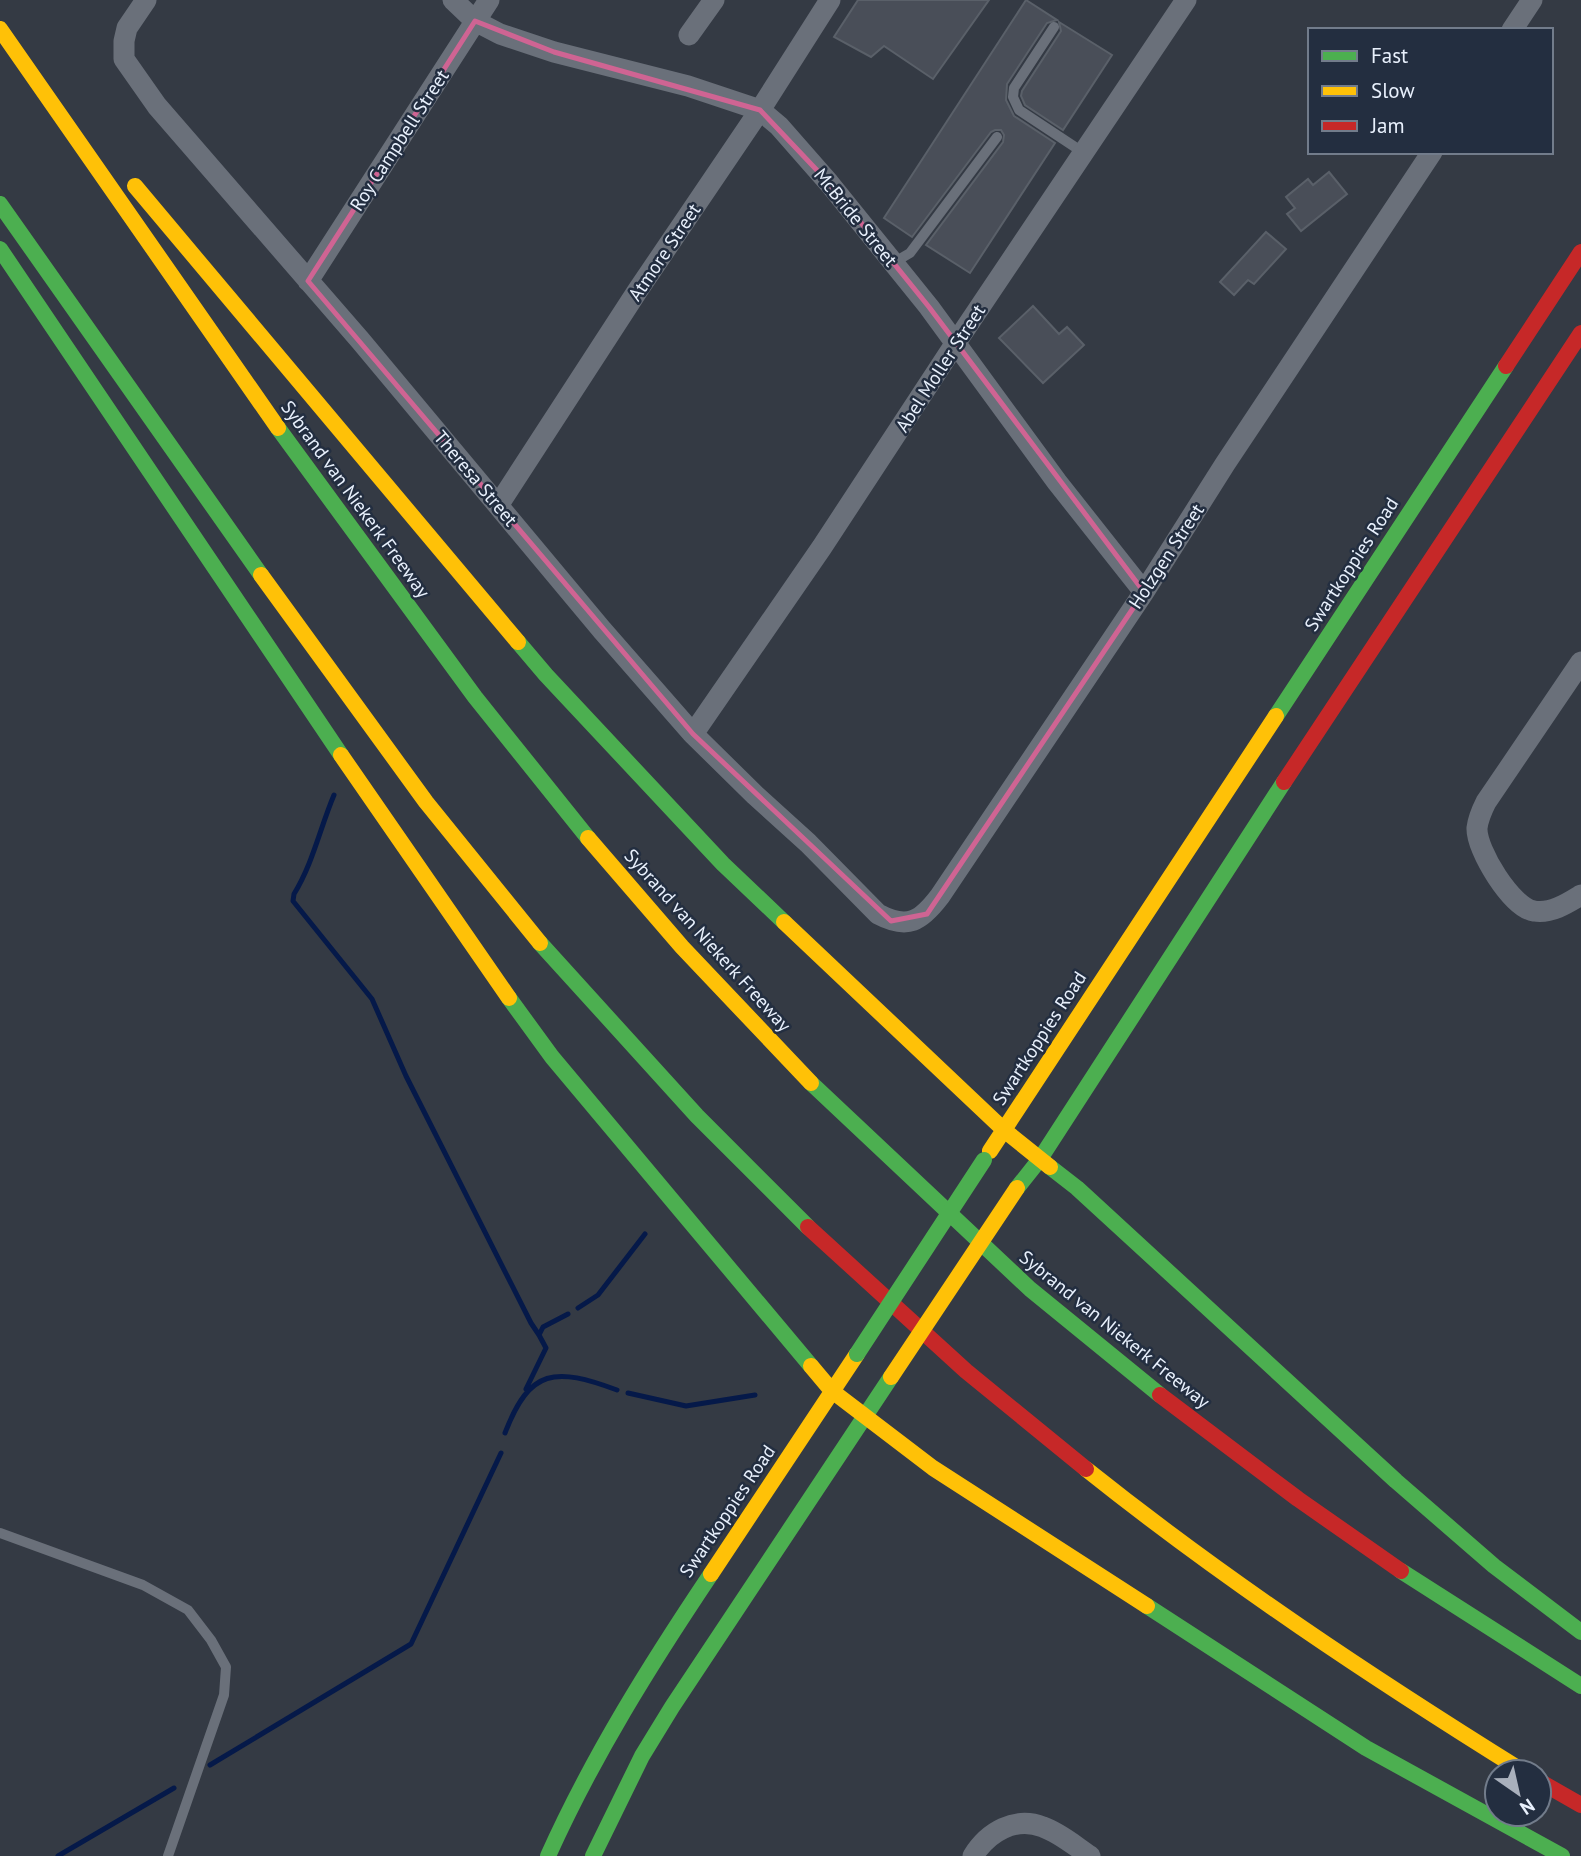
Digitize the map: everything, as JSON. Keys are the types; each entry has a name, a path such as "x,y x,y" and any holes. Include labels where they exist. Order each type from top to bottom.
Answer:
{"main road":[{"name":"Sybrand van Niekerk Freeway","path":"0,30 335,506 475,697 648,909 783,1055 875,1146 1046,1303 1154,1390 1302,1503 1464,1613 1581,1686"},
{"path":"55,108 83,124 97,140"},
{"path":"128,177 564,695 723,864 1004,1130 1094,1204 1494,1566 1581,1632"},
{"path":"0,204 350,700 451,835 588,997 750,1170 965,1370 1164,1529 1347,1660 1501,1758"},
{"path":"0,248 516,1009 552,1057 832,1391 933,1468 1366,1748 1562,1856"},
{"name":"Swartkoppies Road","path":"548,1856 575,1796 647,1669 1581,252"},
{"path":"593,1856 642,1756 672,1707 1017,1188 1040,1159 1208,897 1581,333"},
{"path":"1553,1789 1581,1805"}],"street":[{"name":"McBride Street","path":"453,0 475,21 500,34 554,52 688,86 760,110 801,151 893,263 1071,501 1144,592"},
{"name":"Roy Campbell Street","path":"308,281 489,0"},
{"path":"689,35 714,0"},
{"name":"Atmore Street","path":"499,504 830,0"},
{"name":"Abel Moller Street","path":"693,734 822,547 1186,0"},
{"path":"1513,28 1532,0"},
{"name":"Theresa Street","path":"141,8 127,28 124,59 157,106 693,734 877,914"},
{"name":"Holzgen Street","path":"877,914 891,921 904,922 927,914 1144,592 1225,464 1431,154"},
{"path":"1581,662 1482,810 1477,828 1478,837 1492,868 1523,907 1535,911 1557,908 1581,895"},
{"path":"973,1856 991,1834 1016,1824 1043,1827 1090,1856"}],"lane":[{"path":"1054,27 1014,88 1013,97 1019,110 1084,153"},
{"path":"893,263 910,253 997,137"},
{"path":"0,1533 143,1585 188,1610 211,1640 226,1667 224,1695 168,1856"}],"highlighted area":[{"path":"475,21 554,52 760,110 829,183 929,307 1144,592 927,914 891,921 693,734 308,281"}],"building":[{"path":"858,0 989,0 933,79 884,46 871,57 834,37"},
{"path":"1026,0 1057,20 1047,23 1007,84 1006,100 1014,116 1055,143 970,273 926,245 1003,142 1004,135 1001,130 991,132 912,237 884,218"},
{"path":"1059,22 1112,55 1063,130 1025,105 1021,96 1061,31"},
{"path":"1329,172 1347,194 1301,231 1287,214 1295,208 1286,197 1308,179 1313,185"},
{"path":"1266,232 1286,249 1254,284 1248,280 1234,295 1220,282"},
{"path":"1033,306 1059,334 1067,327 1084,345 1043,383 999,338"}],"waterway":[{"path":"334,795 293,901 372,999 406,1076 539,1335"},
{"path":"578,1308 598,1295 645,1234"},
{"path":"526,1389 546,1348 539,1335 543,1327 568,1314"},
{"path":"505,1433 524,1396 547,1378 577,1378 617,1390"},
{"path":"628,1393 686,1406 755,1395"},
{"path":"210,1765 411,1644 501,1453"},
{"path":"58,1856 174,1788"}],"traffic: fast":[{"path":"0,204 261,575"},
{"path":"0,249 341,755"},
{"path":"1276,716 1506,366"},
{"path":"278,428 475,697 588,838"},
{"path":"518,642 723,864 784,922"},
{"path":"1017,1188 1040,1159 1284,782"},
{"path":"540,943 697,1116 808,1227"},
{"path":"509,998 552,1057 811,1366"},
{"path":"811,1083 1030,1289 1160,1395"},
{"path":"857,1354 984,1160"},
{"path":"1050,1167 1077,1188 1396,1481 1494,1566 1581,1632"},
{"path":"593,1856 642,1756 672,1707 891,1377"},
{"path":"1401,1571 1581,1686"},
{"path":"548,1856 565,1819 624,1712 711,1574"},
{"path":"1147,1606 1366,1748 1562,1856"}],"traffic: slow":[{"path":"0,29 278,428"},
{"path":"135,186 518,642"},
{"path":"261,575 426,802 540,943"},
{"path":"990,1151 1276,716"},
{"path":"341,755 509,998"},
{"path":"588,838 682,947 811,1083"},
{"path":"784,922 1004,1130 1050,1167"},
{"path":"891,1377 1017,1188"},
{"path":"711,1574 857,1354"},
{"path":"811,1366 832,1391 933,1468 1147,1606"},
{"path":"1086,1469 1192,1550 1300,1627 1502,1758"}],"traffic: jam":[{"path":"1506,366 1581,252"},
{"path":"1284,782 1581,333"},
{"path":"808,1227 966,1371 1086,1469"},
{"path":"1160,1395 1298,1499 1401,1571"},
{"path":"1553,1789 1581,1805"}]}
